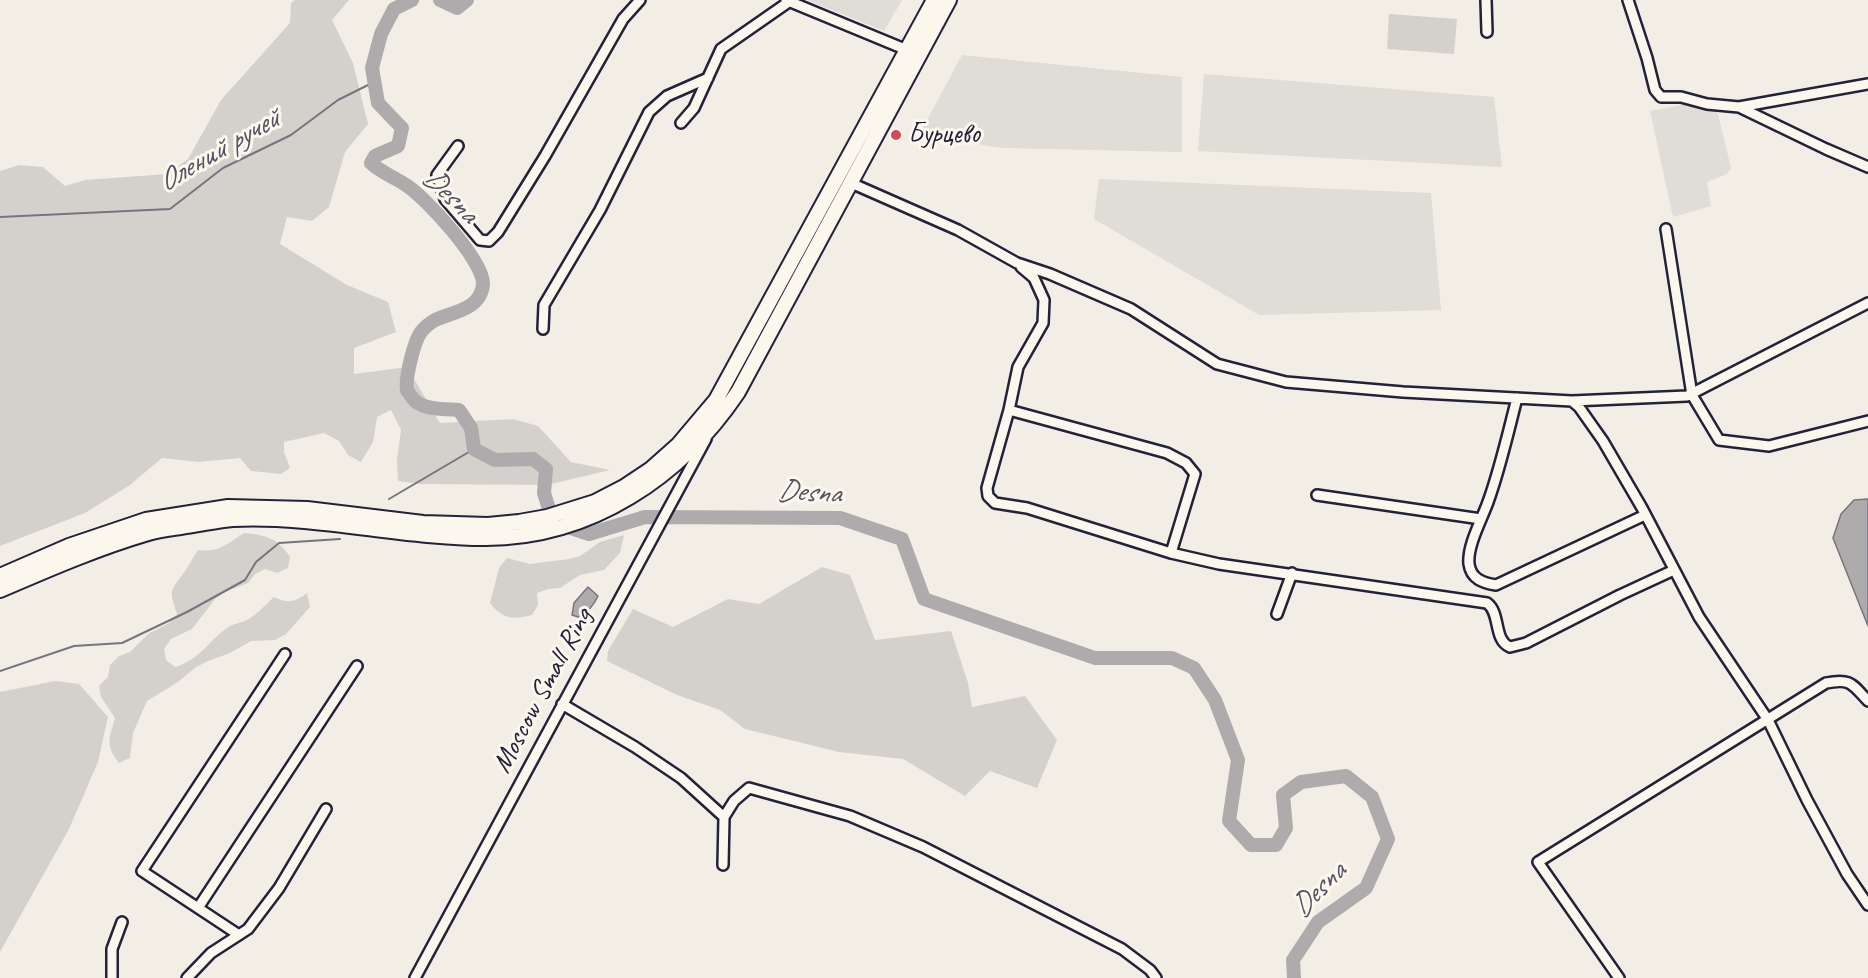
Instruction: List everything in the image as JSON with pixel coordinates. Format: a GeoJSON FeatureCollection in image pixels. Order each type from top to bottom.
{"type":"FeatureCollection","features":[{"type":"Feature","properties":{"kind":"highway"},"geometry":{"type":"LineString","coordinates":[[0,576],[69,546],[146,520],[228,507],[307,510],[520,535],[599,514],[629,498],[656,473],[725,385],[934,0]]}},
{"type":"Feature","properties":{"kind":"highway"},"geometry":{"type":"LineString","coordinates":[[656,473],[687,454],[714,426],[738,392],[949,0]]}},
{"type":"Feature","properties":{"kind":"highway"},"geometry":{"type":"LineString","coordinates":[[0,590],[73,558],[150,532],[231,519],[305,520],[421,534],[487,532]]}},
{"type":"Feature","properties":{"kind":"street"},"geometry":{"type":"LineString","coordinates":[[458,146],[437,175],[445,199],[480,240],[489,241],[498,232],[545,156],[622,20],[640,0]]}},
{"type":"Feature","properties":{"kind":"street"},"geometry":{"type":"LineString","coordinates":[[1486,0],[1487,32]]}},
{"type":"Feature","properties":{"kind":"street"},"geometry":{"type":"LineString","coordinates":[[1628,0],[1655,90],[1661,97],[1681,97],[1707,104],[1739,106],[1868,84]]}},
{"type":"Feature","properties":{"kind":"street"},"geometry":{"type":"LineString","coordinates":[[681,123],[694,108],[721,49],[788,1],[907,50]]}},
{"type":"Feature","properties":{"kind":"street"},"geometry":{"type":"LineString","coordinates":[[543,329],[544,305],[600,210],[649,112],[667,96],[708,78]]}},
{"type":"Feature","properties":{"kind":"street"},"geometry":{"type":"LineString","coordinates":[[1739,106],[1868,167]]}},
{"type":"Feature","properties":{"kind":"street"},"geometry":{"type":"LineString","coordinates":[[851,183],[958,230],[1017,263],[1050,274],[1131,309],[1217,364],[1286,382],[1403,392],[1572,401],[1692,395],[1806,333],[1868,303]]}},
{"type":"Feature","properties":{"kind":"street"},"geometry":{"type":"LineString","coordinates":[[1666,229],[1692,395],[1719,440],[1769,446],[1868,420]]}},
{"type":"Feature","properties":{"kind":"street"},"geometry":{"type":"LineString","coordinates":[[1017,263],[1034,278],[1044,300],[1042,323],[1018,367],[1009,410],[987,488],[988,496],[995,503],[1027,508],[1171,553],[1219,564],[1487,603],[1493,609],[1500,637],[1507,647],[1526,643],[1674,570]]}},
{"type":"Feature","properties":{"kind":"street"},"geometry":{"type":"LineString","coordinates":[[1517,398],[1488,501],[1470,554],[1471,572],[1478,580],[1485,584],[1496,585],[1645,515]]}},
{"type":"Feature","properties":{"kind":"street"},"geometry":{"type":"LineString","coordinates":[[1572,401],[1579,407],[1603,441],[1718,646],[1768,720],[1827,837],[1847,874],[1868,905]]}},
{"type":"Feature","properties":{"kind":"street"},"geometry":{"type":"LineString","coordinates":[[1009,410],[1153,449],[1186,463],[1195,474],[1171,553]]}},
{"type":"Feature","properties":{"kind":"street","name":"Moscow Small Ring"},"geometry":{"type":"LineString","coordinates":[[415,978],[648,544],[714,426]]}},
{"type":"Feature","properties":{"kind":"street"},"geometry":{"type":"LineString","coordinates":[[1317,495],[1481,519]]}},
{"type":"Feature","properties":{"kind":"street"},"geometry":{"type":"LineString","coordinates":[[1277,614],[1292,573]]}},
{"type":"Feature","properties":{"kind":"street"},"geometry":{"type":"LineString","coordinates":[[239,935],[142,871],[285,654]]}},
{"type":"Feature","properties":{"kind":"street"},"geometry":{"type":"LineString","coordinates":[[198,908],[357,666]]}},
{"type":"Feature","properties":{"kind":"street"},"geometry":{"type":"LineString","coordinates":[[1619,978],[1538,862],[1826,683],[1842,680],[1851,684],[1868,701]]}},
{"type":"Feature","properties":{"kind":"street"},"geometry":{"type":"LineString","coordinates":[[562,704],[635,747],[681,778],[724,817]]}},
{"type":"Feature","properties":{"kind":"street"},"geometry":{"type":"LineString","coordinates":[[723,865],[724,817],[734,801],[749,788],[850,816],[923,847],[1122,949],[1150,970],[1156,978]]}},
{"type":"Feature","properties":{"kind":"street"},"geometry":{"type":"LineString","coordinates":[[187,978],[211,953],[249,929],[279,888],[326,809]]}},
{"type":"Feature","properties":{"kind":"street"},"geometry":{"type":"LineString","coordinates":[[112,978],[112,949],[122,922]]}},
{"type":"Feature","properties":{"kind":"shaded area"},"geometry":{"type":"Polygon","coordinates":[[[295,0],[349,0],[332,20],[353,63],[368,124],[345,152],[329,207],[312,221],[287,217],[280,244],[347,285],[388,302],[396,332],[354,348],[354,374],[407,367],[440,423],[513,419],[538,426],[571,462],[610,470],[547,485],[420,484],[398,481],[397,460],[401,430],[391,410],[377,417],[373,442],[361,462],[348,455],[339,441],[324,433],[284,442],[284,452],[290,468],[281,474],[251,471],[240,458],[198,462],[162,458],[130,485],[85,513],[0,546],[0,171],[19,165],[43,167],[65,186],[85,180],[167,174],[188,159],[221,100],[290,23],[291,3],[295,0]]]}},
{"type":"Feature","properties":{"kind":"shaded area"},"geometry":{"type":"Polygon","coordinates":[[[807,0],[902,0],[884,31],[807,0]]]}},
{"type":"Feature","properties":{"kind":"shaded area"},"geometry":{"type":"Polygon","coordinates":[[[1389,14],[1457,19],[1454,54],[1387,49],[1389,14]]]}},
{"type":"Feature","properties":{"kind":"shaded area"},"geometry":{"type":"Polygon","coordinates":[[[962,55],[1182,77],[1182,152],[1003,148],[919,135],[962,55]]]}},
{"type":"Feature","properties":{"kind":"shaded area"},"geometry":{"type":"Polygon","coordinates":[[[1204,74],[1494,97],[1502,167],[1198,151],[1204,74]]]}},
{"type":"Feature","properties":{"kind":"shaded area"},"geometry":{"type":"Polygon","coordinates":[[[1693,103],[1712,107],[1718,114],[1731,168],[1727,174],[1707,182],[1711,206],[1673,217],[1650,111],[1693,103]]]}},
{"type":"Feature","properties":{"kind":"shaded area"},"geometry":{"type":"Polygon","coordinates":[[[1099,179],[1431,193],[1441,310],[1259,315],[1094,219],[1099,179]]]}},
{"type":"Feature","properties":{"kind":"shaded area"},"geometry":{"type":"Polygon","coordinates":[[[1868,499],[1868,626],[1833,538],[1841,514],[1854,500],[1868,499]]]}},
{"type":"Feature","properties":{"kind":"shaded area"},"geometry":{"type":"Polygon","coordinates":[[[244,533],[265,536],[276,542],[290,557],[288,568],[277,573],[265,569],[255,574],[248,583],[225,592],[215,599],[192,629],[171,639],[164,649],[166,660],[175,667],[190,661],[227,628],[249,619],[274,597],[283,601],[291,601],[307,593],[310,607],[286,634],[275,640],[251,641],[230,653],[208,661],[147,701],[133,733],[130,758],[119,763],[110,746],[115,718],[101,697],[99,686],[108,677],[110,665],[119,656],[130,652],[148,634],[169,623],[177,614],[172,599],[172,590],[198,550],[218,549],[244,533]]]}},
{"type":"Feature","properties":{"kind":"shaded area"},"geometry":{"type":"Polygon","coordinates":[[[624,535],[620,553],[604,570],[580,575],[560,588],[537,593],[538,605],[532,615],[508,617],[490,603],[499,568],[507,558],[530,564],[569,559],[580,556],[600,542],[624,535]]]}},
{"type":"Feature","properties":{"kind":"shaded area"},"geometry":{"type":"Polygon","coordinates":[[[822,567],[850,575],[875,640],[951,631],[968,683],[972,707],[1025,696],[1057,740],[1037,788],[990,771],[965,796],[903,759],[839,752],[745,729],[720,710],[677,695],[607,661],[608,651],[633,609],[673,627],[728,599],[759,604],[822,567]]]}},
{"type":"Feature","properties":{"kind":"shaded area"},"geometry":{"type":"Polygon","coordinates":[[[588,587],[598,596],[590,608],[581,615],[578,617],[572,615],[574,603],[588,587]]]}},
{"type":"Feature","properties":{"kind":"shaded area"},"geometry":{"type":"Polygon","coordinates":[[[55,681],[79,684],[108,717],[98,762],[69,829],[0,952],[0,692],[55,681]]]}},
{"type":"Feature","properties":{"kind":"waterway","name":"Desna"},"geometry":{"type":"LineString","coordinates":[[412,0],[394,9],[381,34],[372,68],[378,103],[402,128],[398,146],[375,156],[371,163],[415,192],[452,230],[474,261],[483,284],[481,293],[471,305],[435,320],[418,337],[407,377],[407,390],[414,400],[430,408],[459,410],[471,428],[474,449],[495,460],[533,459],[546,469],[544,493],[549,509],[571,528],[589,534],[645,517],[840,518],[902,539],[924,599],[1095,658],[1172,658],[1194,668],[1215,700],[1238,760],[1229,821],[1251,845],[1276,845],[1286,828],[1283,795],[1301,782],[1346,776],[1372,797],[1388,839],[1366,888],[1318,922],[1293,960],[1294,978]]}},
{"type":"Feature","properties":{"kind":"waterway","name":"Desna"},"geometry":{"type":"LineString","coordinates":[[440,0],[457,8],[467,0]]}},
{"type":"Feature","properties":{"kind":"waterway","name":"Олений ручей"},"geometry":{"type":"LineString","coordinates":[[0,217],[170,209],[223,168],[291,135],[338,100],[374,82]]}},
{"type":"Feature","properties":{"kind":"waterway"},"geometry":{"type":"LineString","coordinates":[[389,499],[474,449]]}},
{"type":"Feature","properties":{"kind":"waterway"},"geometry":{"type":"LineString","coordinates":[[0,671],[74,646],[122,643],[187,612],[245,580],[256,562],[279,543],[340,539]]}},
{"type":"Feature","properties":{"kind":"place","name":"Бурцево"},"geometry":{"type":"Point","coordinates":[896,135]}}]}
